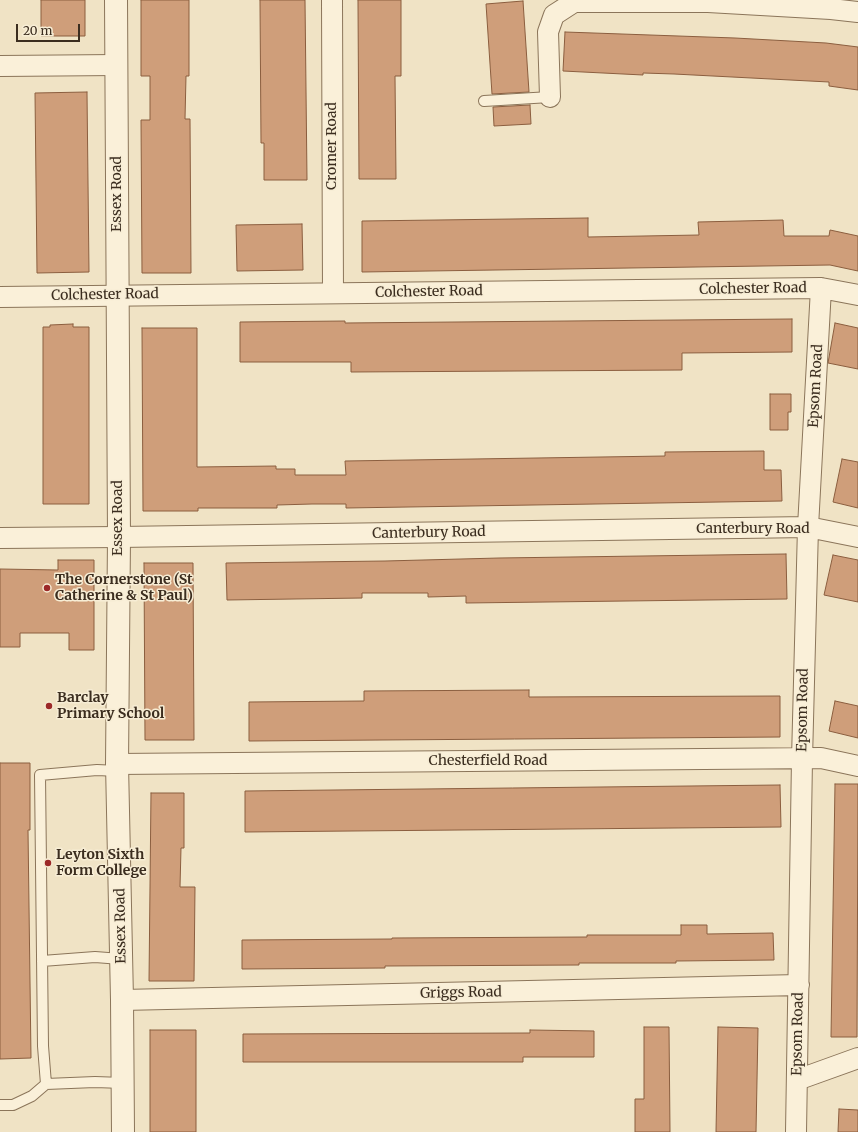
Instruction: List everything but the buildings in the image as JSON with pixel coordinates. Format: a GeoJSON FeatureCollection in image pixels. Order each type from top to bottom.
{"type":"FeatureCollection","features":[{"type":"Feature","properties":{"kind":"street","name":"Essex Road"},"geometry":{"type":"LineString","coordinates":[[116,0],[119,537],[118,768],[123,1132]]}},
{"type":"Feature","properties":{"kind":"street","name":"Cromer Road"},"geometry":{"type":"LineString","coordinates":[[332,0],[334,292]]}},
{"type":"Feature","properties":{"kind":"street"},"geometry":{"type":"LineString","coordinates":[[550,97],[548,32],[554,15],[574,1],[708,2],[858,12]]}},
{"type":"Feature","properties":{"kind":"street"},"geometry":{"type":"LineString","coordinates":[[0,66],[117,66]]}},
{"type":"Feature","properties":{"kind":"street","name":"Colchester Road"},"geometry":{"type":"LineString","coordinates":[[0,297],[334,292],[821,288],[858,296]]}},
{"type":"Feature","properties":{"kind":"street","name":"Epsom Road"},"geometry":{"type":"LineString","coordinates":[[796,1132],[802,759],[808,527],[821,288]]}},
{"type":"Feature","properties":{"kind":"street","name":"Canterbury Road"},"geometry":{"type":"LineString","coordinates":[[0,538],[808,527],[858,538]]}},
{"type":"Feature","properties":{"kind":"street","name":"Chesterfield Road"},"geometry":{"type":"LineString","coordinates":[[118,768],[821,758],[858,766]]}},
{"type":"Feature","properties":{"kind":"street","name":"Griggs Road"},"geometry":{"type":"LineString","coordinates":[[122,1000],[799,985]]}},
{"type":"Feature","properties":{"kind":"street"},"geometry":{"type":"LineString","coordinates":[[797,1080],[858,1058]]}},
{"type":"Feature","properties":{"kind":"lane"},"geometry":{"type":"LineString","coordinates":[[484,101],[550,97]]}},
{"type":"Feature","properties":{"kind":"lane"},"geometry":{"type":"LineString","coordinates":[[46,1084],[43,1046],[40,775],[118,768]]}},
{"type":"Feature","properties":{"kind":"lane"},"geometry":{"type":"LineString","coordinates":[[42,961],[95,957],[121,959]]}},
{"type":"Feature","properties":{"kind":"lane"},"geometry":{"type":"LineString","coordinates":[[0,1105],[13,1105],[32,1096],[46,1084],[95,1082],[123,1083]]}},
{"type":"Feature","properties":{"kind":"place","name":"The Cornerstone (St Catherine & St Paul)"},"geometry":{"type":"Point","coordinates":[47,588]}},
{"type":"Feature","properties":{"kind":"place","name":"Barclay Primary School"},"geometry":{"type":"Point","coordinates":[49,706]}},
{"type":"Feature","properties":{"kind":"place","name":"Leyton Sixth Form College"},"geometry":{"type":"Point","coordinates":[48,863]}}]}
